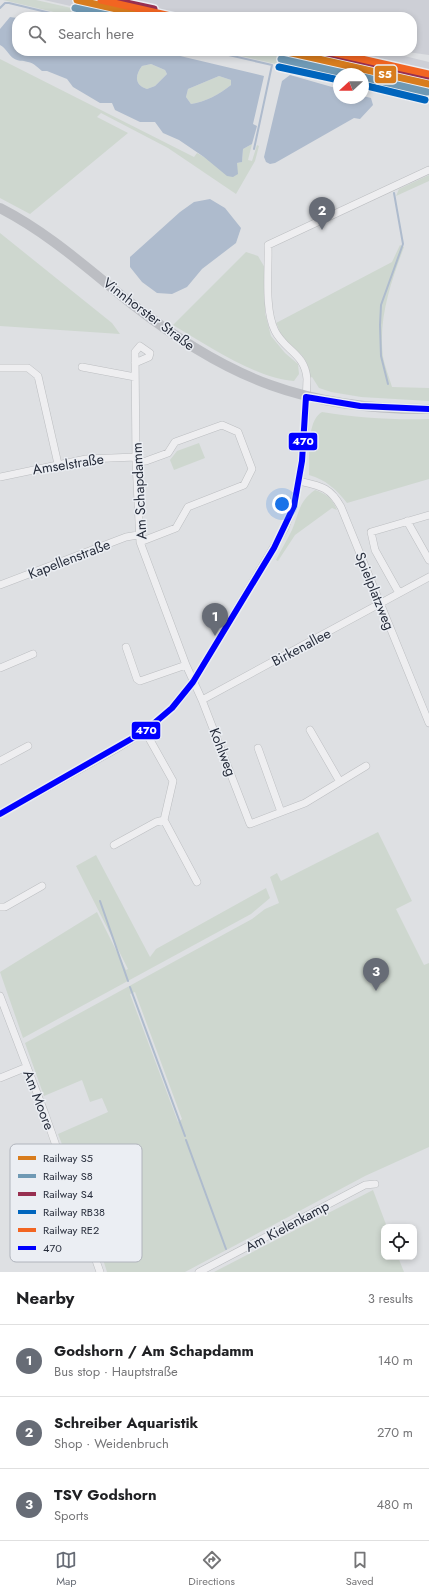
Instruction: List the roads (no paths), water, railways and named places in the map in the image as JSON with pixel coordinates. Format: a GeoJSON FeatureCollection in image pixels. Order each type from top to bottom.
{"type":"FeatureCollection","features":[{"type":"Feature","properties":{"kind":"street"},"geometry":{"type":"LineString","coordinates":[[0,814],[116,749],[145,731],[172,708],[193,682],[281,535],[294,506],[299,481],[307,379],[304,363],[283,342],[275,331],[271,319],[268,245],[429,170]]}},
{"type":"Feature","properties":{"kind":"street","name":"Vinnhorster Straße"},"geometry":{"type":"LineString","coordinates":[[0,208],[37,229],[131,303],[192,347],[233,370],[260,382],[306,397],[360,406],[429,409]]}},
{"type":"Feature","properties":{"kind":"street","name":"Am Schapdamm"},"geometry":{"type":"LineString","coordinates":[[135,363],[139,538],[193,682]]}},
{"type":"Feature","properties":{"kind":"street"},"geometry":{"type":"LineString","coordinates":[[82,367],[135,377]]}},
{"type":"Feature","properties":{"kind":"street"},"geometry":{"type":"LineString","coordinates":[[0,368],[28,368],[38,376],[58,464]]}},
{"type":"Feature","properties":{"kind":"street","name":"Amselstraße"},"geometry":{"type":"LineString","coordinates":[[0,477],[58,464],[95,458],[136,459],[146,461],[168,453],[175,442],[222,425],[238,432],[252,469],[244,485],[188,507],[176,528],[139,538]]}},
{"type":"Feature","properties":{"kind":"street","name":"Spielplatzweg"},"geometry":{"type":"LineString","coordinates":[[299,481],[328,489],[342,506],[429,723]]}},
{"type":"Feature","properties":{"kind":"street"},"geometry":{"type":"LineString","coordinates":[[399,594],[375,550],[371,532],[429,515]]}},
{"type":"Feature","properties":{"kind":"street"},"geometry":{"type":"LineString","coordinates":[[406,521],[429,560]]}},
{"type":"Feature","properties":{"kind":"street","name":"Kapellenstraße"},"geometry":{"type":"LineString","coordinates":[[0,585],[126,537],[139,538]]}},
{"type":"Feature","properties":{"kind":"street","name":"Birkenallee"},"geometry":{"type":"LineString","coordinates":[[202,700],[429,577]]}},
{"type":"Feature","properties":{"kind":"street"},"geometry":{"type":"LineString","coordinates":[[126,647],[137,679],[140,681],[186,665]]}},
{"type":"Feature","properties":{"kind":"street"},"geometry":{"type":"LineString","coordinates":[[0,668],[33,654]]}},
{"type":"Feature","properties":{"kind":"street","name":"Kohlweg"},"geometry":{"type":"LineString","coordinates":[[193,682],[202,700],[250,824],[281,812]]}},
{"type":"Feature","properties":{"kind":"street"},"geometry":{"type":"LineString","coordinates":[[310,730],[340,782]]}},
{"type":"Feature","properties":{"kind":"street"},"geometry":{"type":"LineString","coordinates":[[145,731],[173,782],[164,820],[197,882]]}},
{"type":"Feature","properties":{"kind":"street"},"geometry":{"type":"LineString","coordinates":[[0,761],[28,746]]}},
{"type":"Feature","properties":{"kind":"street"},"geometry":{"type":"LineString","coordinates":[[258,748],[281,812],[305,803],[366,766]]}},
{"type":"Feature","properties":{"kind":"street"},"geometry":{"type":"LineString","coordinates":[[114,845],[156,822],[164,820]]}},
{"type":"Feature","properties":{"kind":"street"},"geometry":{"type":"LineString","coordinates":[[0,907],[5,907],[42,886]]}},
{"type":"Feature","properties":{"kind":"street","name":"Am Moore"},"geometry":{"type":"LineString","coordinates":[[0,996],[55,1144]]}},
{"type":"Feature","properties":{"kind":"street"},"geometry":{"type":"LineString","coordinates":[[0,1078],[27,1067]]}},
{"type":"Feature","properties":{"kind":"street","name":"Am Kielenkamp"},"geometry":{"type":"LineString","coordinates":[[199,1272],[365,1185],[375,1184]]}},
{"type":"Feature","properties":{"kind":"street","name":"Am Moore"},"geometry":{"type":"LineString","coordinates":[[97,1262],[100,1272]]}},
{"type":"Feature","properties":{"kind":"water"},"geometry":{"type":"Polygon","coordinates":[[[10,17],[12,17],[12,56],[180,56],[264,76],[253,124],[257,126],[252,144],[243,149],[242,162],[237,163],[238,174],[233,177],[227,176],[204,157],[179,140],[163,133],[155,122],[140,122],[115,110],[112,103],[100,103],[73,87],[67,79],[47,71],[42,71],[35,65],[13,58],[0,45],[0,29],[10,17]],[[151,64],[142,66],[137,76],[138,82],[147,89],[155,86],[167,74],[165,70],[151,64]],[[219,76],[188,89],[186,97],[191,104],[202,101],[212,97],[231,85],[231,80],[219,76]]]}},
{"type":"Feature","properties":{"kind":"water"},"geometry":{"type":"Polygon","coordinates":[[[290,75],[333,87],[333,104],[369,104],[369,98],[371,98],[373,105],[360,119],[354,118],[275,163],[270,164],[266,162],[264,157],[282,81],[290,75]]]}},
{"type":"Feature","properties":{"kind":"water"},"geometry":{"type":"Polygon","coordinates":[[[210,199],[225,208],[241,228],[236,243],[202,269],[187,287],[172,294],[157,293],[142,282],[130,267],[130,257],[180,212],[194,202],[210,199]]]}},
{"type":"Feature","properties":{"kind":"waterway"},"geometry":{"type":"LineString","coordinates":[[0,8],[5,3],[9,3],[46,12]]}},
{"type":"Feature","properties":{"kind":"waterway"},"geometry":{"type":"LineString","coordinates":[[233,56],[272,65],[254,149]]}},
{"type":"Feature","properties":{"kind":"waterway"},"geometry":{"type":"LineString","coordinates":[[388,384],[381,356],[381,305],[403,244],[394,193]]}},
{"type":"Feature","properties":{"kind":"waterway"},"geometry":{"type":"LineString","coordinates":[[100,901],[128,981]]}},
{"type":"Feature","properties":{"kind":"waterway"},"geometry":{"type":"LineString","coordinates":[[130,987],[185,1136]]}},
{"type":"Feature","properties":{"kind":"waterway"},"geometry":{"type":"LineString","coordinates":[[186,1140],[226,1249]]}},
{"type":"Feature","properties":{"kind":"rail line","name":"S5"},"geometry":{"type":"LineString","coordinates":[[77,0],[130,12]]}},
{"type":"Feature","properties":{"kind":"rail line","name":"RE2"},"geometry":{"type":"LineString","coordinates":[[101,0],[153,12]]}},
{"type":"Feature","properties":{"kind":"rail line","name":"S4"},"geometry":{"type":"LineString","coordinates":[[113,0],[154,9]]}},
{"type":"Feature","properties":{"kind":"rail line","name":"S8"},"geometry":{"type":"LineString","coordinates":[[75,8],[93,12]]}},
{"type":"Feature","properties":{"kind":"rail line","name":"S5"},"geometry":{"type":"LineString","coordinates":[[305,56],[429,84]]}},
{"type":"Feature","properties":{"kind":"rail line","name":"S4"},"geometry":{"type":"LineString","coordinates":[[341,56],[429,76]]}},
{"type":"Feature","properties":{"kind":"rail line","name":"RE2"},"geometry":{"type":"LineString","coordinates":[[348,56],[429,74]]}},
{"type":"Feature","properties":{"kind":"rail line","name":"S8"},"geometry":{"type":"LineString","coordinates":[[281,59],[333,71]]}},
{"type":"Feature","properties":{"kind":"rail line","name":"RB38"},"geometry":{"type":"LineString","coordinates":[[279,67],[333,79]]}},
{"type":"Feature","properties":{"kind":"rail line","name":"S8"},"geometry":{"type":"LineString","coordinates":[[369,78],[427,92]]}},
{"type":"Feature","properties":{"kind":"rail line","name":"RB38"},"geometry":{"type":"LineString","coordinates":[[369,86],[425,100]]}},
{"type":"Feature","properties":{"kind":"place","name":"Schreiber Aquaristik"},"geometry":{"type":"Point","coordinates":[322,230]}},
{"type":"Feature","properties":{"kind":"place","name":"Godshorn / Am Schapdamm"},"geometry":{"type":"Point","coordinates":[215,636]}},
{"type":"Feature","properties":{"kind":"place","name":"TSV Godshorn"},"geometry":{"type":"Point","coordinates":[376,991]}}]}
